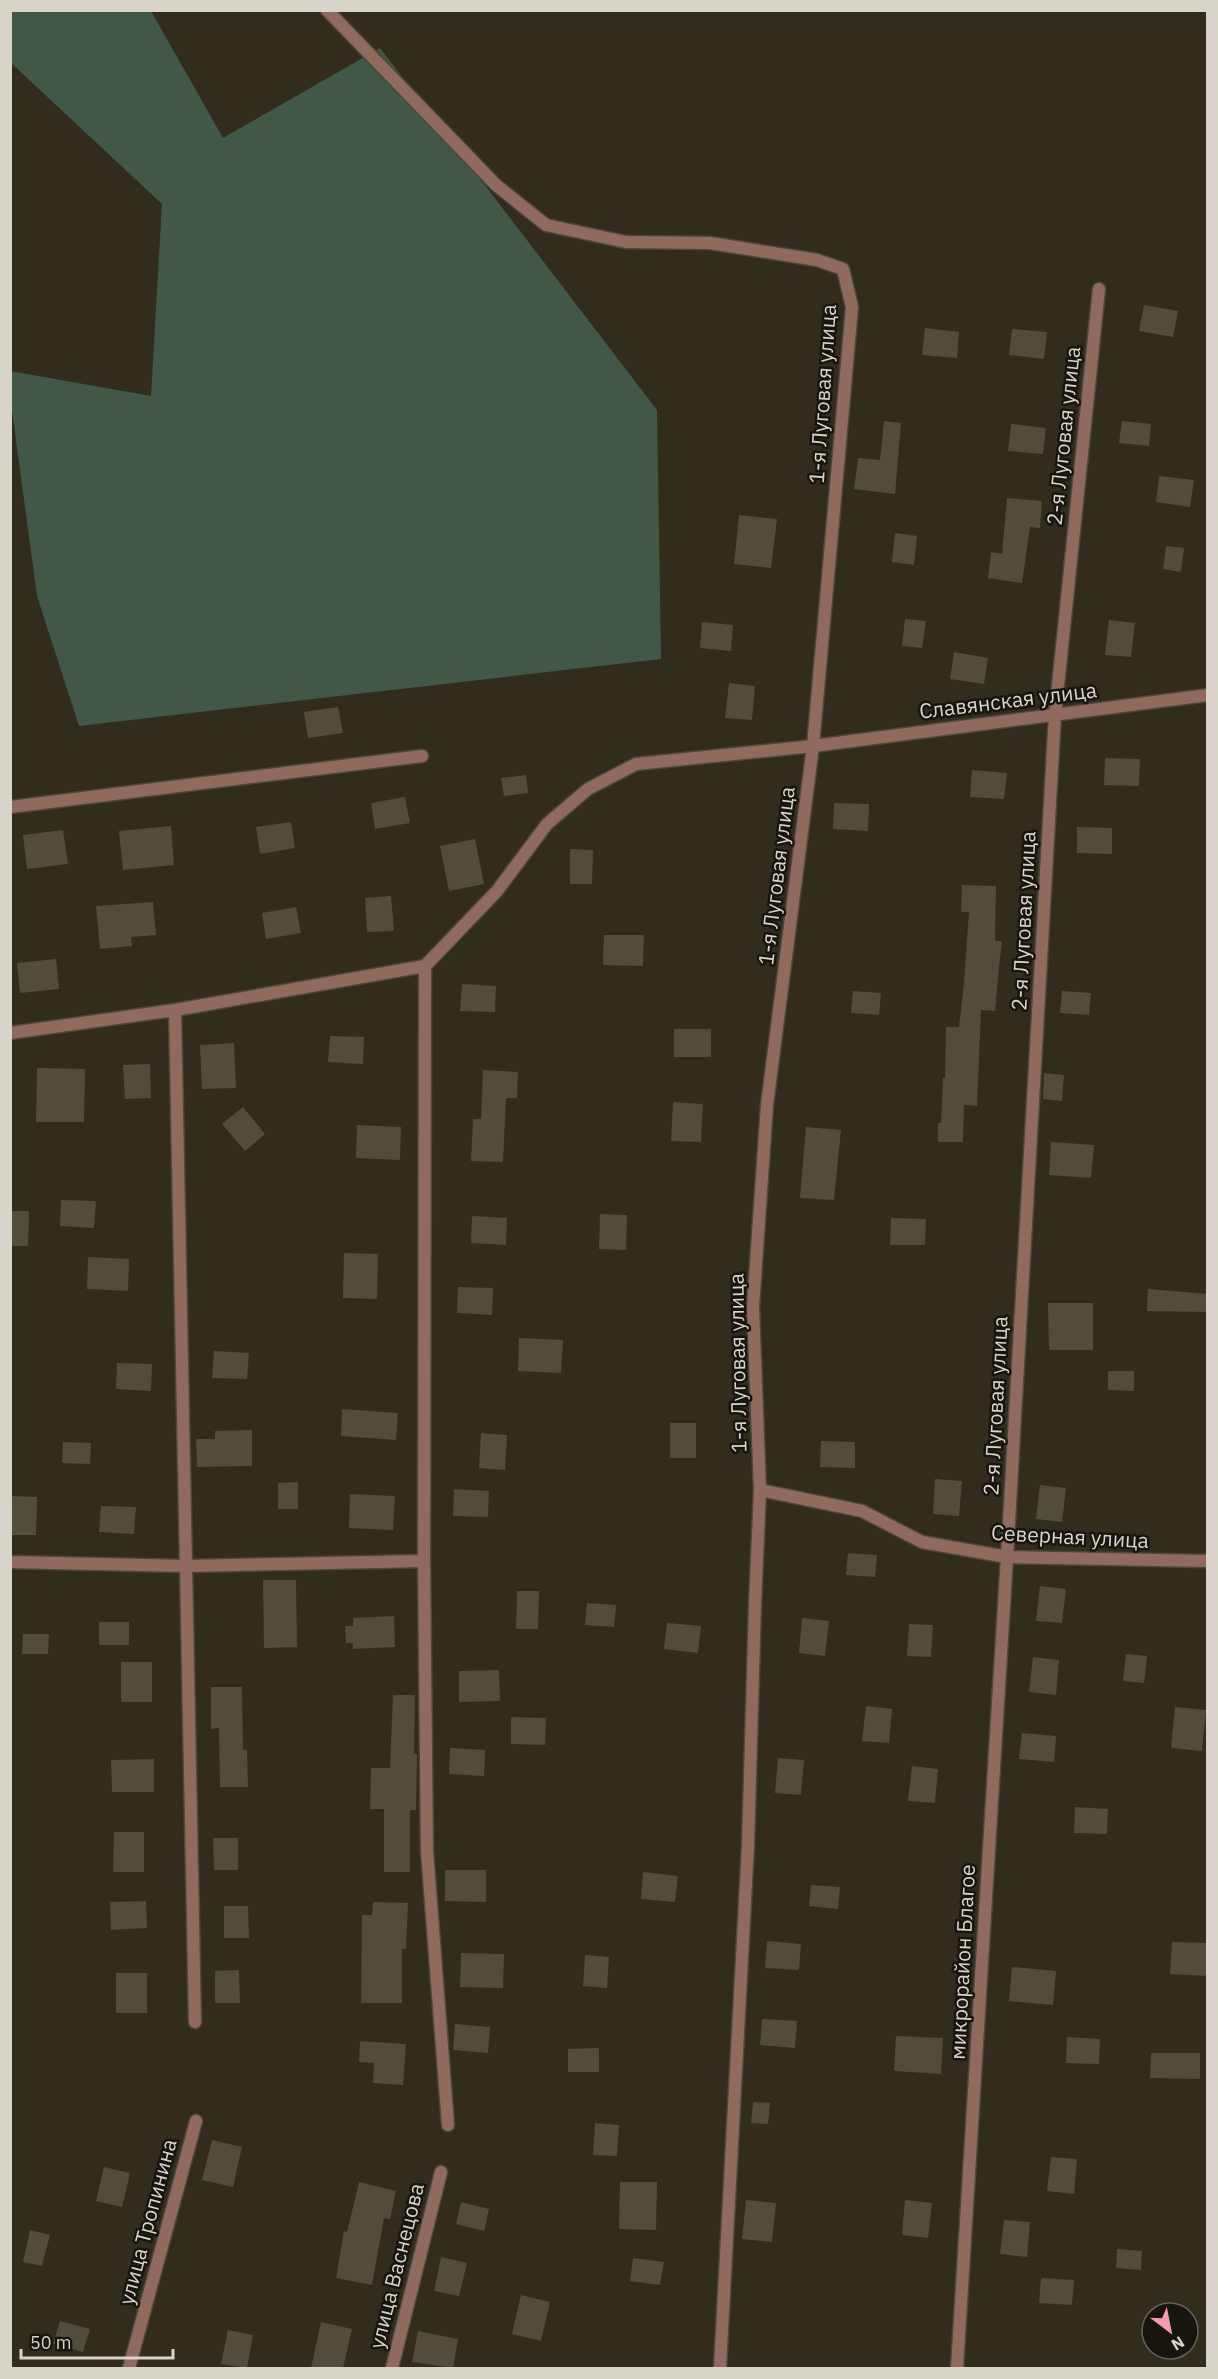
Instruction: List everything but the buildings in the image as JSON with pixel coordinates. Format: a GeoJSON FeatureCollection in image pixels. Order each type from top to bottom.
{"type":"FeatureCollection","features":[{"type":"Feature","properties":{"kind":"street","name":"1-я Луговая улица"},"geometry":{"type":"LineString","coordinates":[[327,10],[496,185],[546,225],[626,242],[710,243],[817,260],[843,269],[852,307],[813,746],[767,1105],[753,1307],[760,1490],[748,1846],[720,2368]]}},
{"type":"Feature","properties":{"kind":"street","name":"2-я Луговая улица"},"geometry":{"type":"LineString","coordinates":[[1007,1557],[1055,715],[1099,289]]}},
{"type":"Feature","properties":{"kind":"street","name":"Славянская улица"},"geometry":{"type":"LineString","coordinates":[[425,966],[497,891],[547,824],[588,789],[636,764],[813,746],[1208,695]]}},
{"type":"Feature","properties":{"kind":"street"},"geometry":{"type":"LineString","coordinates":[[10,807],[422,756]]}},
{"type":"Feature","properties":{"kind":"street"},"geometry":{"type":"LineString","coordinates":[[10,1033],[175,1010],[425,966],[424,1561],[428,1851],[448,2126]]}},
{"type":"Feature","properties":{"kind":"street"},"geometry":{"type":"LineString","coordinates":[[175,1010],[195,2022]]}},
{"type":"Feature","properties":{"kind":"street","name":"Северная улица"},"geometry":{"type":"LineString","coordinates":[[760,1490],[862,1511],[922,1542],[1007,1557],[1208,1562]]}},
{"type":"Feature","properties":{"kind":"street","name":"микрорайон Благое"},"geometry":{"type":"LineString","coordinates":[[957,2368],[1007,1557]]}},
{"type":"Feature","properties":{"kind":"street"},"geometry":{"type":"LineString","coordinates":[[10,1562],[185,1566],[424,1561]]}},
{"type":"Feature","properties":{"kind":"street","name":"улица Тропинина"},"geometry":{"type":"LineString","coordinates":[[129,2368],[196,2121]]}},
{"type":"Feature","properties":{"kind":"street","name":"улица Васнецова"},"geometry":{"type":"LineString","coordinates":[[392,2368],[441,2172]]}},
{"type":"Feature","properties":{"kind":"green space"},"geometry":{"type":"Polygon","coordinates":[[[11,11],[151,11],[223,138],[380,48],[657,410],[661,659],[79,726],[37,596],[11,403],[10,371],[151,396],[162,204],[11,63],[11,11]]]}}]}
